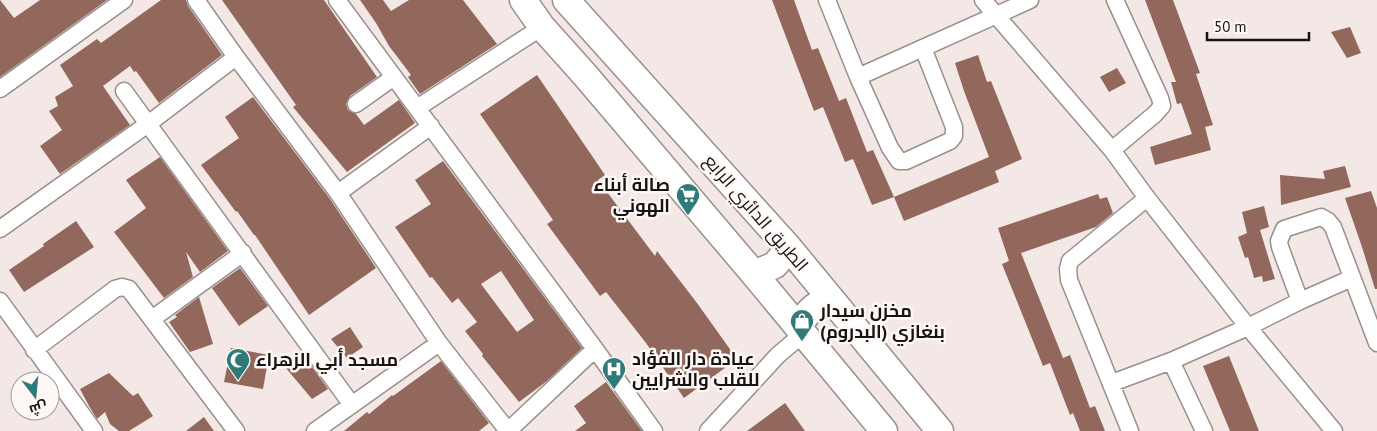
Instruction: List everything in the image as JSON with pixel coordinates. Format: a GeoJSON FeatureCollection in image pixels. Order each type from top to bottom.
{"type":"FeatureCollection","features":[{"type":"Feature","properties":{"kind":"main road"},"geometry":{"type":"LineString","coordinates":[[523,0],[542,27],[592,82],[884,431]]}},
{"type":"Feature","properties":{"kind":"main road","name":"الطريق الدائري الرابع"},"geometry":{"type":"LineString","coordinates":[[566,0],[789,248],[940,431]]}},
{"type":"Feature","properties":{"kind":"main road"},"geometry":{"type":"LineString","coordinates":[[754,274],[775,265],[789,248]]}},
{"type":"Feature","properties":{"kind":"main road"},"geometry":{"type":"LineString","coordinates":[[801,332],[805,315],[824,301],[831,299]]}},
{"type":"Feature","properties":{"kind":"street"},"geometry":{"type":"LineString","coordinates":[[0,89],[124,0]]}},
{"type":"Feature","properties":{"kind":"street"},"geometry":{"type":"LineString","coordinates":[[196,0],[236,57],[338,193],[440,343],[508,431],[595,349]]}},
{"type":"Feature","properties":{"kind":"street"},"geometry":{"type":"LineString","coordinates":[[337,0],[654,431]]}},
{"type":"Feature","properties":{"kind":"street"},"geometry":{"type":"LineString","coordinates":[[827,0],[858,77],[893,154],[899,161],[906,161],[950,141],[954,136],[954,127],[923,48]]}},
{"type":"Feature","properties":{"kind":"street"},"geometry":{"type":"LineString","coordinates":[[983,0],[1112,150],[1248,327],[1334,431]]}},
{"type":"Feature","properties":{"kind":"street"},"geometry":{"type":"LineString","coordinates":[[858,77],[1030,0]]}},
{"type":"Feature","properties":{"kind":"street"},"geometry":{"type":"LineString","coordinates":[[1112,150],[1162,106],[1115,0]]}},
{"type":"Feature","properties":{"kind":"street"},"geometry":{"type":"LineString","coordinates":[[417,108],[542,27]]}},
{"type":"Feature","properties":{"kind":"street"},"geometry":{"type":"LineString","coordinates":[[0,229],[148,124],[236,57]]}},
{"type":"Feature","properties":{"kind":"street"},"geometry":{"type":"LineString","coordinates":[[356,104],[394,77]]}},
{"type":"Feature","properties":{"kind":"street"},"geometry":{"type":"LineString","coordinates":[[124,91],[352,404]]}},
{"type":"Feature","properties":{"kind":"street"},"geometry":{"type":"LineString","coordinates":[[338,193],[431,126]]}},
{"type":"Feature","properties":{"kind":"street"},"geometry":{"type":"LineString","coordinates":[[1130,431],[1069,280],[1068,265],[1070,261],[1147,198]]}},
{"type":"Feature","properties":{"kind":"street"},"geometry":{"type":"LineString","coordinates":[[1300,301],[1279,241],[1284,229],[1321,218],[1325,219],[1333,227],[1377,343]]}},
{"type":"Feature","properties":{"kind":"street"},"geometry":{"type":"LineString","coordinates":[[152,318],[243,253]]}},
{"type":"Feature","properties":{"kind":"street"},"geometry":{"type":"LineString","coordinates":[[1112,383],[1171,361],[1352,278]]}},
{"type":"Feature","properties":{"kind":"street"},"geometry":{"type":"LineString","coordinates":[[34,350],[115,289],[129,288],[236,431]]}},
{"type":"Feature","properties":{"kind":"street"},"geometry":{"type":"LineString","coordinates":[[0,301],[94,431]]}},
{"type":"Feature","properties":{"kind":"street"},"geometry":{"type":"LineString","coordinates":[[708,431],[801,332]]}},
{"type":"Feature","properties":{"kind":"street"},"geometry":{"type":"LineString","coordinates":[[315,431],[440,343]]}},
{"type":"Feature","properties":{"kind":"street"},"geometry":{"type":"LineString","coordinates":[[1171,361],[1204,431]]}},
{"type":"Feature","properties":{"kind":"building"},"geometry":{"type":"Polygon","coordinates":[[[0,0],[14,18],[40,0],[107,0],[0,77],[0,0]]]}},
{"type":"Feature","properties":{"kind":"building"},"geometry":{"type":"Polygon","coordinates":[[[161,0],[186,0],[188,6],[222,55],[159,103],[136,71],[134,72],[130,66],[103,86],[130,125],[60,174],[40,146],[62,130],[49,111],[58,106],[55,97],[73,86],[60,65],[97,39],[101,43],[161,0]]]}},
{"type":"Feature","properties":{"kind":"building"},"geometry":{"type":"Polygon","coordinates":[[[222,0],[324,0],[377,77],[350,96],[346,104],[348,110],[356,114],[364,125],[399,100],[415,123],[347,172],[293,107],[296,105],[222,0]]]}},
{"type":"Feature","properties":{"kind":"building"},"geometry":{"type":"Polygon","coordinates":[[[360,0],[383,0],[391,11],[409,0],[463,0],[497,44],[420,94],[408,77],[411,75],[389,46],[360,0]]]}},
{"type":"Feature","properties":{"kind":"building"},"geometry":{"type":"Polygon","coordinates":[[[772,0],[794,0],[812,50],[818,48],[839,101],[846,98],[867,152],[873,150],[894,197],[872,205],[853,159],[845,162],[823,107],[814,111],[772,0]]]}},
{"type":"Feature","properties":{"kind":"building"},"geometry":{"type":"Polygon","coordinates":[[[1145,0],[1173,0],[1200,73],[1196,74],[1213,125],[1205,127],[1211,150],[1155,165],[1150,147],[1192,134],[1181,103],[1177,104],[1171,82],[1176,82],[1145,0]]]}},
{"type":"Feature","properties":{"kind":"building"},"geometry":{"type":"Polygon","coordinates":[[[1350,27],[1361,53],[1347,58],[1331,32],[1350,27]]]}},
{"type":"Feature","properties":{"kind":"building"},"geometry":{"type":"Polygon","coordinates":[[[978,55],[987,82],[991,81],[1022,159],[995,171],[999,182],[904,221],[894,197],[989,157],[955,63],[978,55]]]}},
{"type":"Feature","properties":{"kind":"building"},"geometry":{"type":"Polygon","coordinates":[[[1117,68],[1126,83],[1109,92],[1100,77],[1117,68]]]}},
{"type":"Feature","properties":{"kind":"building"},"geometry":{"type":"Polygon","coordinates":[[[537,75],[605,175],[598,180],[655,256],[657,251],[737,359],[684,398],[646,343],[606,292],[600,296],[547,224],[553,220],[480,114],[537,75]]]}},
{"type":"Feature","properties":{"kind":"building"},"geometry":{"type":"Polygon","coordinates":[[[253,97],[330,199],[376,268],[309,315],[255,235],[201,165],[239,138],[225,117],[253,97]]]}},
{"type":"Feature","properties":{"kind":"building"},"geometry":{"type":"Polygon","coordinates":[[[160,157],[228,251],[200,272],[186,252],[193,277],[164,298],[114,232],[146,208],[126,180],[160,157]]]}},
{"type":"Feature","properties":{"kind":"building"},"geometry":{"type":"Polygon","coordinates":[[[443,161],[582,348],[547,381],[519,402],[482,356],[483,354],[465,331],[477,322],[458,298],[452,303],[432,277],[430,278],[395,227],[431,204],[415,180],[443,161]],[[501,271],[481,284],[517,332],[534,320],[501,271]]]}},
{"type":"Feature","properties":{"kind":"building"},"geometry":{"type":"Polygon","coordinates":[[[1345,166],[1351,187],[1281,205],[1280,175],[1325,179],[1323,171],[1345,166]]]}},
{"type":"Feature","properties":{"kind":"building"},"geometry":{"type":"Polygon","coordinates":[[[1371,191],[1377,208],[1377,289],[1375,289],[1345,198],[1371,191]]]}},
{"type":"Feature","properties":{"kind":"building"},"geometry":{"type":"Polygon","coordinates":[[[1098,194],[1100,199],[1107,197],[1113,213],[1096,227],[1021,253],[1063,358],[1070,355],[1090,408],[1095,406],[1105,431],[1080,431],[1073,413],[1070,415],[1050,363],[1043,366],[1002,264],[1009,261],[998,228],[1098,194]]]}},
{"type":"Feature","properties":{"kind":"building"},"geometry":{"type":"Polygon","coordinates":[[[1264,206],[1269,227],[1260,230],[1275,279],[1263,282],[1262,276],[1254,278],[1248,257],[1245,258],[1238,237],[1247,233],[1242,212],[1264,206]]]}},
{"type":"Feature","properties":{"kind":"building"},"geometry":{"type":"Polygon","coordinates":[[[76,221],[94,247],[24,292],[9,270],[76,221]]]}},
{"type":"Feature","properties":{"kind":"building"},"geometry":{"type":"Polygon","coordinates":[[[240,268],[268,306],[239,326],[212,288],[240,268]]]}},
{"type":"Feature","properties":{"kind":"building"},"geometry":{"type":"Polygon","coordinates":[[[199,297],[213,344],[190,352],[169,322],[177,317],[175,315],[199,297]]]}},
{"type":"Feature","properties":{"kind":"building"},"geometry":{"type":"Polygon","coordinates":[[[350,327],[363,347],[347,358],[331,339],[350,327]]]}},
{"type":"Feature","properties":{"kind":"building"},"geometry":{"type":"Polygon","coordinates":[[[231,348],[269,355],[263,389],[224,382],[231,348]]]}},
{"type":"Feature","properties":{"kind":"building"},"geometry":{"type":"Polygon","coordinates":[[[303,354],[328,389],[312,399],[285,367],[303,354]]]}},
{"type":"Feature","properties":{"kind":"building"},"geometry":{"type":"Polygon","coordinates":[[[1229,356],[1259,431],[1230,431],[1203,366],[1229,356]]]}},
{"type":"Feature","properties":{"kind":"building"},"geometry":{"type":"Polygon","coordinates":[[[441,361],[489,423],[479,431],[344,431],[367,412],[369,414],[392,395],[441,361]]]}},
{"type":"Feature","properties":{"kind":"building"},"geometry":{"type":"Polygon","coordinates":[[[109,373],[133,396],[138,393],[153,416],[129,431],[119,431],[110,424],[105,412],[97,419],[80,389],[109,373]]]}},
{"type":"Feature","properties":{"kind":"building"},"geometry":{"type":"Polygon","coordinates":[[[606,382],[642,431],[575,431],[586,423],[574,406],[606,382]]]}},
{"type":"Feature","properties":{"kind":"building"},"geometry":{"type":"Polygon","coordinates":[[[785,403],[805,431],[747,431],[785,403]]]}},
{"type":"Feature","properties":{"kind":"building"},"geometry":{"type":"Polygon","coordinates":[[[204,417],[214,431],[186,431],[204,417]]]}},
{"type":"Feature","properties":{"kind":"place","name":"صالة أبناء الهوني"},"geometry":{"type":"Point","coordinates":[688,216]}},
{"type":"Feature","properties":{"kind":"place","name":"مخزن سيدار بنغازي (البدروم)"},"geometry":{"type":"Point","coordinates":[802,342]}},
{"type":"Feature","properties":{"kind":"place","name":"مسجد أبي الزهراء"},"geometry":{"type":"Point","coordinates":[238,381]}},
{"type":"Feature","properties":{"kind":"place","name":"عيادة دار الفؤاد للقلب والشرايين"},"geometry":{"type":"Point","coordinates":[614,390]}}]}
